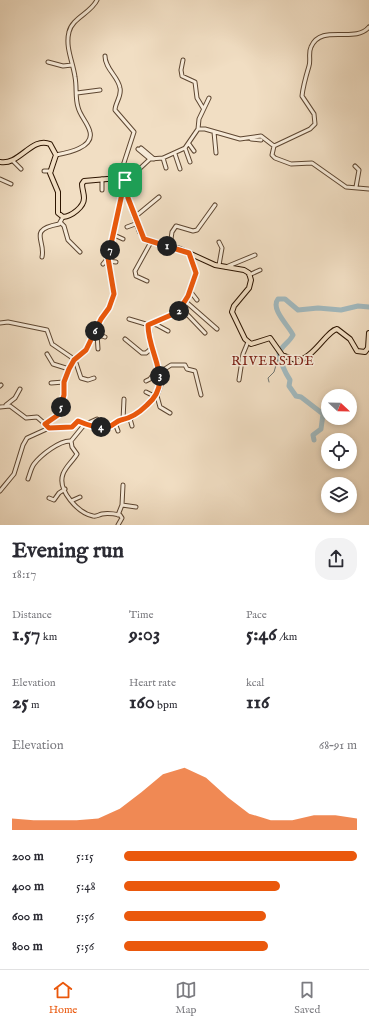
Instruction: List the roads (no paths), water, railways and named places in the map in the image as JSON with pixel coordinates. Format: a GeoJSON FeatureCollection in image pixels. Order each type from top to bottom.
{"type":"FeatureCollection","features":[{"type":"Feature","properties":{"kind":"main road"},"geometry":{"type":"LineString","coordinates":[[6,162],[35,146],[46,143],[53,146],[56,155],[51,175],[58,192],[58,213],[63,217],[74,212],[82,204],[84,197],[82,182],[119,178],[125,180],[128,198],[136,216],[142,236],[151,242],[170,246],[219,265],[244,270],[250,274],[251,280],[249,288],[234,306],[232,312],[248,342],[254,344],[270,338],[280,353],[298,361],[304,359],[320,346],[331,331],[337,329],[350,339],[358,351],[365,352],[368,348],[369,333]]}},
{"type":"Feature","properties":{"kind":"street"},"geometry":{"type":"LineString","coordinates":[[56,155],[76,150],[85,144],[90,138],[90,131],[78,109],[77,94],[68,50],[70,28],[90,9],[97,0]]}},
{"type":"Feature","properties":{"kind":"street"},"geometry":{"type":"LineString","coordinates":[[274,146],[310,129],[315,124],[314,114],[302,96],[309,65],[309,52],[312,45],[318,39],[333,34],[358,35],[369,27]]}},
{"type":"Feature","properties":{"kind":"street"},"geometry":{"type":"LineString","coordinates":[[105,56],[106,62],[120,88],[120,93],[114,110],[134,132],[119,178]]}},
{"type":"Feature","properties":{"kind":"street"},"geometry":{"type":"LineString","coordinates":[[183,60],[182,76],[196,82],[197,98],[203,108]]}},
{"type":"Feature","properties":{"kind":"street"},"geometry":{"type":"LineString","coordinates":[[48,62],[63,66],[72,65]]}},
{"type":"Feature","properties":{"kind":"street"},"geometry":{"type":"LineString","coordinates":[[77,94],[100,90]]}},
{"type":"Feature","properties":{"kind":"street"},"geometry":{"type":"LineString","coordinates":[[45,424],[58,415],[64,395],[64,382],[69,369],[74,360],[86,350],[96,334],[114,294],[108,260],[125,180],[152,159],[163,158],[175,154],[185,148],[198,129],[198,121],[209,98]]}},
{"type":"Feature","properties":{"kind":"street"},"geometry":{"type":"LineString","coordinates":[[198,129],[240,139],[261,136],[274,146]]}},
{"type":"Feature","properties":{"kind":"street"},"geometry":{"type":"LineString","coordinates":[[214,132],[216,153]]}},
{"type":"Feature","properties":{"kind":"street"},"geometry":{"type":"LineString","coordinates":[[249,138],[261,140]]}},
{"type":"Feature","properties":{"kind":"street"},"geometry":{"type":"LineString","coordinates":[[189,144],[194,151]]}},
{"type":"Feature","properties":{"kind":"street"},"geometry":{"type":"LineString","coordinates":[[274,146],[272,155],[275,158],[292,164],[312,163],[346,187],[369,189]]}},
{"type":"Feature","properties":{"kind":"street"},"geometry":{"type":"LineString","coordinates":[[140,148],[152,159]]}},
{"type":"Feature","properties":{"kind":"street"},"geometry":{"type":"LineString","coordinates":[[185,148],[190,162]]}},
{"type":"Feature","properties":{"kind":"street"},"geometry":{"type":"LineString","coordinates":[[175,154],[180,169]]}},
{"type":"Feature","properties":{"kind":"street"},"geometry":{"type":"LineString","coordinates":[[163,158],[166,168]]}},
{"type":"Feature","properties":{"kind":"street"},"geometry":{"type":"LineString","coordinates":[[6,162],[21,169]]}},
{"type":"Feature","properties":{"kind":"street"},"geometry":{"type":"LineString","coordinates":[[356,166],[359,170],[356,187]]}},
{"type":"Feature","properties":{"kind":"street"},"geometry":{"type":"LineString","coordinates":[[44,171],[51,171]]}},
{"type":"Feature","properties":{"kind":"street"},"geometry":{"type":"LineString","coordinates":[[0,179],[11,184]]}},
{"type":"Feature","properties":{"kind":"street"},"geometry":{"type":"LineString","coordinates":[[102,179],[102,190]]}},
{"type":"Feature","properties":{"kind":"street"},"geometry":{"type":"LineString","coordinates":[[136,216],[159,197]]}},
{"type":"Feature","properties":{"kind":"street"},"geometry":{"type":"LineString","coordinates":[[170,246],[172,232],[176,226],[193,231],[197,230],[215,205]]}},
{"type":"Feature","properties":{"kind":"street"},"geometry":{"type":"LineString","coordinates":[[61,223],[63,217]]}},
{"type":"Feature","properties":{"kind":"street"},"geometry":{"type":"LineString","coordinates":[[61,223],[64,226],[68,240],[80,252]]}},
{"type":"Feature","properties":{"kind":"street"},"geometry":{"type":"LineString","coordinates":[[42,257],[43,250],[39,238],[40,234],[51,225],[61,223]]}},
{"type":"Feature","properties":{"kind":"street"},"geometry":{"type":"LineString","coordinates":[[127,227],[138,223]]}},
{"type":"Feature","properties":{"kind":"street"},"geometry":{"type":"LineString","coordinates":[[114,235],[123,239]]}},
{"type":"Feature","properties":{"kind":"street"},"geometry":{"type":"LineString","coordinates":[[147,281],[136,276],[135,269],[151,242]]}},
{"type":"Feature","properties":{"kind":"street"},"geometry":{"type":"LineString","coordinates":[[219,242],[222,248],[219,265]]}},
{"type":"Feature","properties":{"kind":"street"},"geometry":{"type":"LineString","coordinates":[[112,244],[116,246]]}},
{"type":"Feature","properties":{"kind":"street"},"geometry":{"type":"LineString","coordinates":[[149,324],[174,315],[185,301],[190,292],[196,273],[189,253]]}},
{"type":"Feature","properties":{"kind":"street"},"geometry":{"type":"LineString","coordinates":[[226,267],[255,254]]}},
{"type":"Feature","properties":{"kind":"street"},"geometry":{"type":"LineString","coordinates":[[108,260],[116,262]]}},
{"type":"Feature","properties":{"kind":"street"},"geometry":{"type":"LineString","coordinates":[[103,264],[108,260]]}},
{"type":"Feature","properties":{"kind":"street"},"geometry":{"type":"LineString","coordinates":[[250,274],[260,270]]}},
{"type":"Feature","properties":{"kind":"street"},"geometry":{"type":"LineString","coordinates":[[190,292],[197,300]]}},
{"type":"Feature","properties":{"kind":"street"},"geometry":{"type":"LineString","coordinates":[[185,301],[217,329]]}},
{"type":"Feature","properties":{"kind":"street"},"geometry":{"type":"LineString","coordinates":[[183,304],[183,310],[205,333]]}},
{"type":"Feature","properties":{"kind":"street"},"geometry":{"type":"LineString","coordinates":[[129,319],[157,325],[168,331]]}},
{"type":"Feature","properties":{"kind":"street"},"geometry":{"type":"LineString","coordinates":[[0,323],[8,322],[47,330],[52,344],[74,360],[78,366],[79,376],[88,380],[94,378]]}},
{"type":"Feature","properties":{"kind":"street"},"geometry":{"type":"LineString","coordinates":[[149,324],[152,348],[159,370],[160,385],[157,397],[160,407],[170,412]]}},
{"type":"Feature","properties":{"kind":"street"},"geometry":{"type":"LineString","coordinates":[[96,334],[106,337]]}},
{"type":"Feature","properties":{"kind":"street"},"geometry":{"type":"LineString","coordinates":[[96,334],[98,349]]}},
{"type":"Feature","properties":{"kind":"street"},"geometry":{"type":"LineString","coordinates":[[125,339],[142,353],[146,353],[152,348]]}},
{"type":"Feature","properties":{"kind":"street"},"geometry":{"type":"LineString","coordinates":[[239,380],[243,354],[248,342]]}},
{"type":"Feature","properties":{"kind":"street"},"geometry":{"type":"LineString","coordinates":[[47,354],[53,364],[69,369]]}},
{"type":"Feature","properties":{"kind":"street"},"geometry":{"type":"LineString","coordinates":[[146,381],[159,370],[171,365],[185,365],[187,369],[195,371],[201,395]]}},
{"type":"Feature","properties":{"kind":"street"},"geometry":{"type":"LineString","coordinates":[[51,384],[64,382]]}},
{"type":"Feature","properties":{"kind":"street"},"geometry":{"type":"LineString","coordinates":[[6,406],[13,400],[20,389]]}},
{"type":"Feature","properties":{"kind":"street"},"geometry":{"type":"LineString","coordinates":[[146,392],[157,397]]}},
{"type":"Feature","properties":{"kind":"street"},"geometry":{"type":"LineString","coordinates":[[0,492],[14,474],[25,440],[35,433],[49,428],[72,427],[78,421],[85,424],[107,427],[130,419],[157,397]]}},
{"type":"Feature","properties":{"kind":"street"},"geometry":{"type":"LineString","coordinates":[[124,399],[124,420]]}},
{"type":"Feature","properties":{"kind":"street"},"geometry":{"type":"LineString","coordinates":[[0,407],[6,406],[14,409],[26,418],[37,417],[49,428]]}},
{"type":"Feature","properties":{"kind":"street"},"geometry":{"type":"LineString","coordinates":[[28,479],[33,465],[37,461],[58,444],[71,441],[85,424],[97,419]]}},
{"type":"Feature","properties":{"kind":"street"},"geometry":{"type":"LineString","coordinates":[[130,419],[132,426]]}},
{"type":"Feature","properties":{"kind":"street"},"geometry":{"type":"LineString","coordinates":[[115,423],[118,431]]}},
{"type":"Feature","properties":{"kind":"street"},"geometry":{"type":"LineString","coordinates":[[71,441],[72,447],[77,454],[63,473],[63,484],[71,501],[77,509],[93,517],[102,514],[118,515],[122,518],[118,525]]}},
{"type":"Feature","properties":{"kind":"street"},"geometry":{"type":"LineString","coordinates":[[118,515],[122,505],[123,485]]}},
{"type":"Feature","properties":{"kind":"street"},"geometry":{"type":"LineString","coordinates":[[49,498],[54,500],[59,493],[65,489]]}},
{"type":"Feature","properties":{"kind":"street"},"geometry":{"type":"LineString","coordinates":[[71,501],[80,497]]}},
{"type":"Feature","properties":{"kind":"street"},"geometry":{"type":"LineString","coordinates":[[122,505],[136,507]]}},
{"type":"Feature","properties":{"kind":"waterway"},"geometry":{"type":"LineString","coordinates":[[314,440],[313,435],[321,429],[323,414],[301,397],[296,396],[289,386],[290,380],[283,367],[279,353],[293,335],[278,312],[276,303],[278,299],[285,299],[298,310],[318,308],[341,310],[358,306],[369,307]]}},
{"type":"Feature","properties":{"kind":"waterway"},"geometry":{"type":"LineString","coordinates":[[269,382],[268,378],[274,372],[279,355]]}},
{"type":"Feature","properties":{"kind":"district","name":"RIVERSIDE"},"geometry":{"type":"Point","coordinates":[273,360]}}]}
